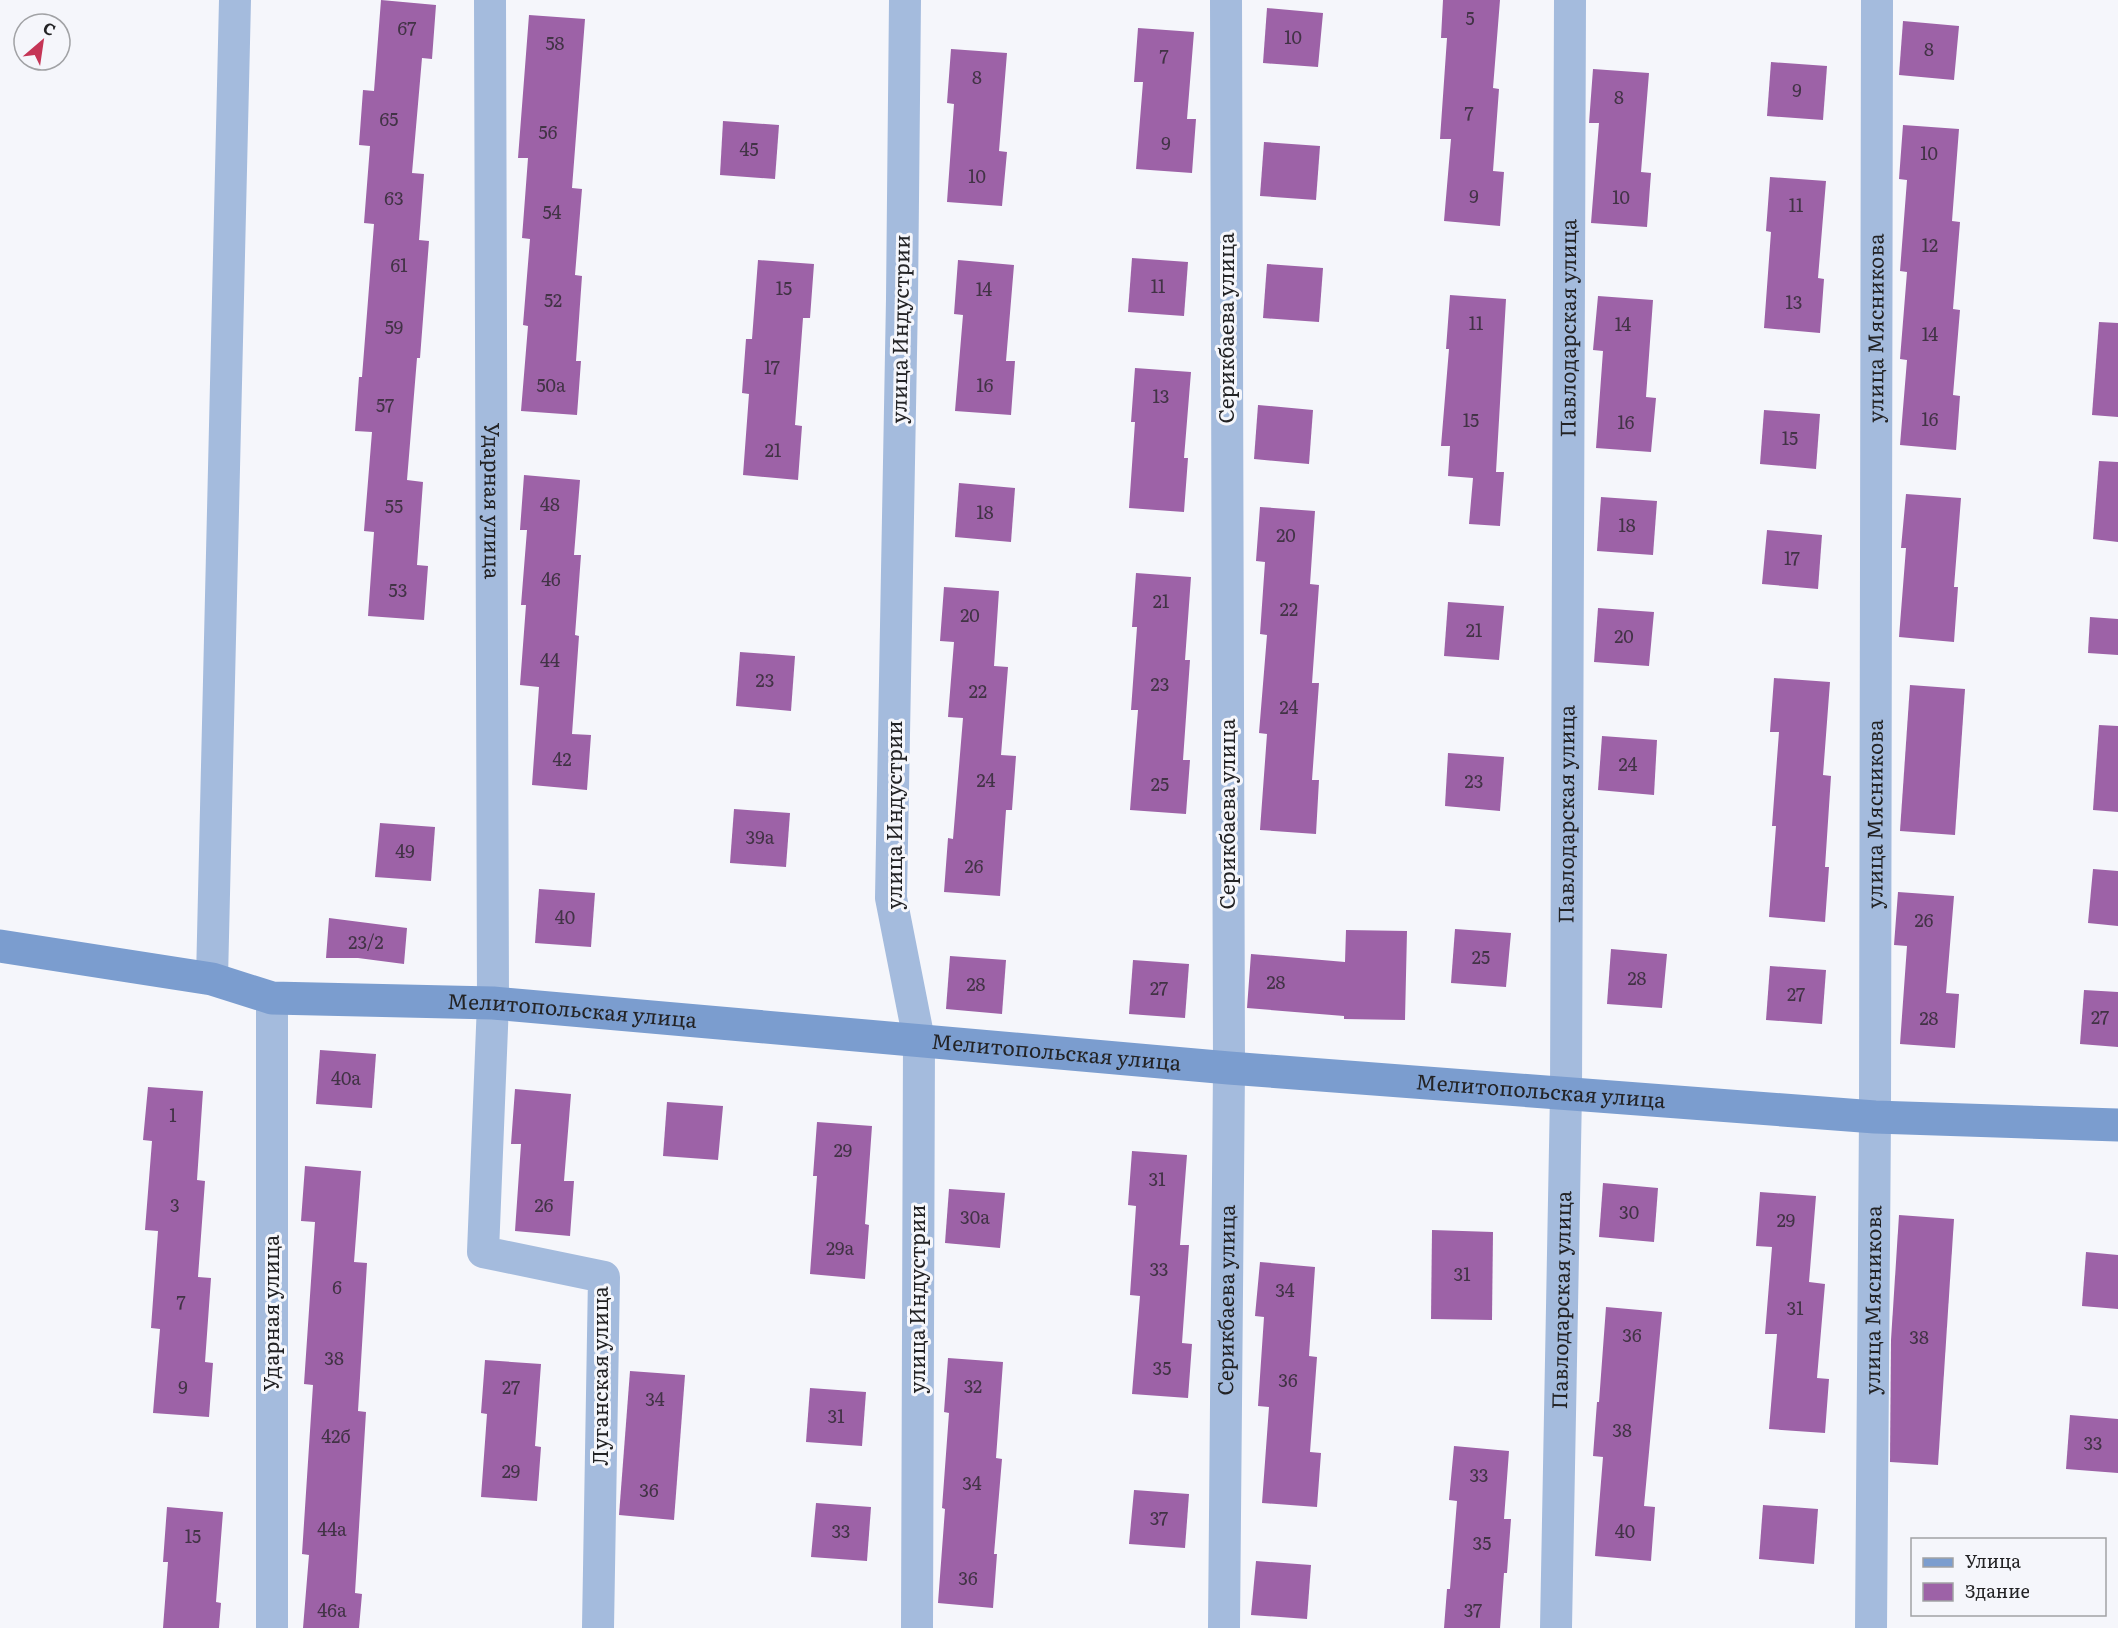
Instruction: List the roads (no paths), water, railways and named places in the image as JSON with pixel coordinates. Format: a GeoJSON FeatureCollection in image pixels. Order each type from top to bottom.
{"type":"FeatureCollection","features":[{"type":"Feature","properties":{"kind":"street"},"geometry":{"type":"LineString","coordinates":[[212,978],[235,0]]}},
{"type":"Feature","properties":{"kind":"street","name":"Ударная улица"},"geometry":{"type":"LineString","coordinates":[[490,0],[493,1004]]}},
{"type":"Feature","properties":{"kind":"street","name":"улица Индустрии"},"geometry":{"type":"LineString","coordinates":[[905,0],[902,311],[891,898],[919,1040],[917,1628]]}},
{"type":"Feature","properties":{"kind":"street","name":"Серикбаева улица"},"geometry":{"type":"LineString","coordinates":[[1224,1628],[1229,1068],[1226,0]]}},
{"type":"Feature","properties":{"kind":"street","name":"Павлодарская улица"},"geometry":{"type":"LineString","coordinates":[[1556,1628],[1566,1093],[1570,0]]}},
{"type":"Feature","properties":{"kind":"street","name":"улица Мясникова"},"geometry":{"type":"LineString","coordinates":[[1871,1628],[1875,1117],[1877,0]]}},
{"type":"Feature","properties":{"kind":"street","name":"Мелитопольская улица"},"geometry":{"type":"LineString","coordinates":[[0,946],[212,978],[272,998],[493,1004],[1229,1068],[1875,1117],[2118,1125]]}},
{"type":"Feature","properties":{"kind":"street","name":"Ударная улица"},"geometry":{"type":"LineString","coordinates":[[272,998],[272,1628]]}},
{"type":"Feature","properties":{"kind":"street","name":"Луганская улица"},"geometry":{"type":"LineString","coordinates":[[493,1004],[483,1252],[604,1277],[598,1628]]}}]}
